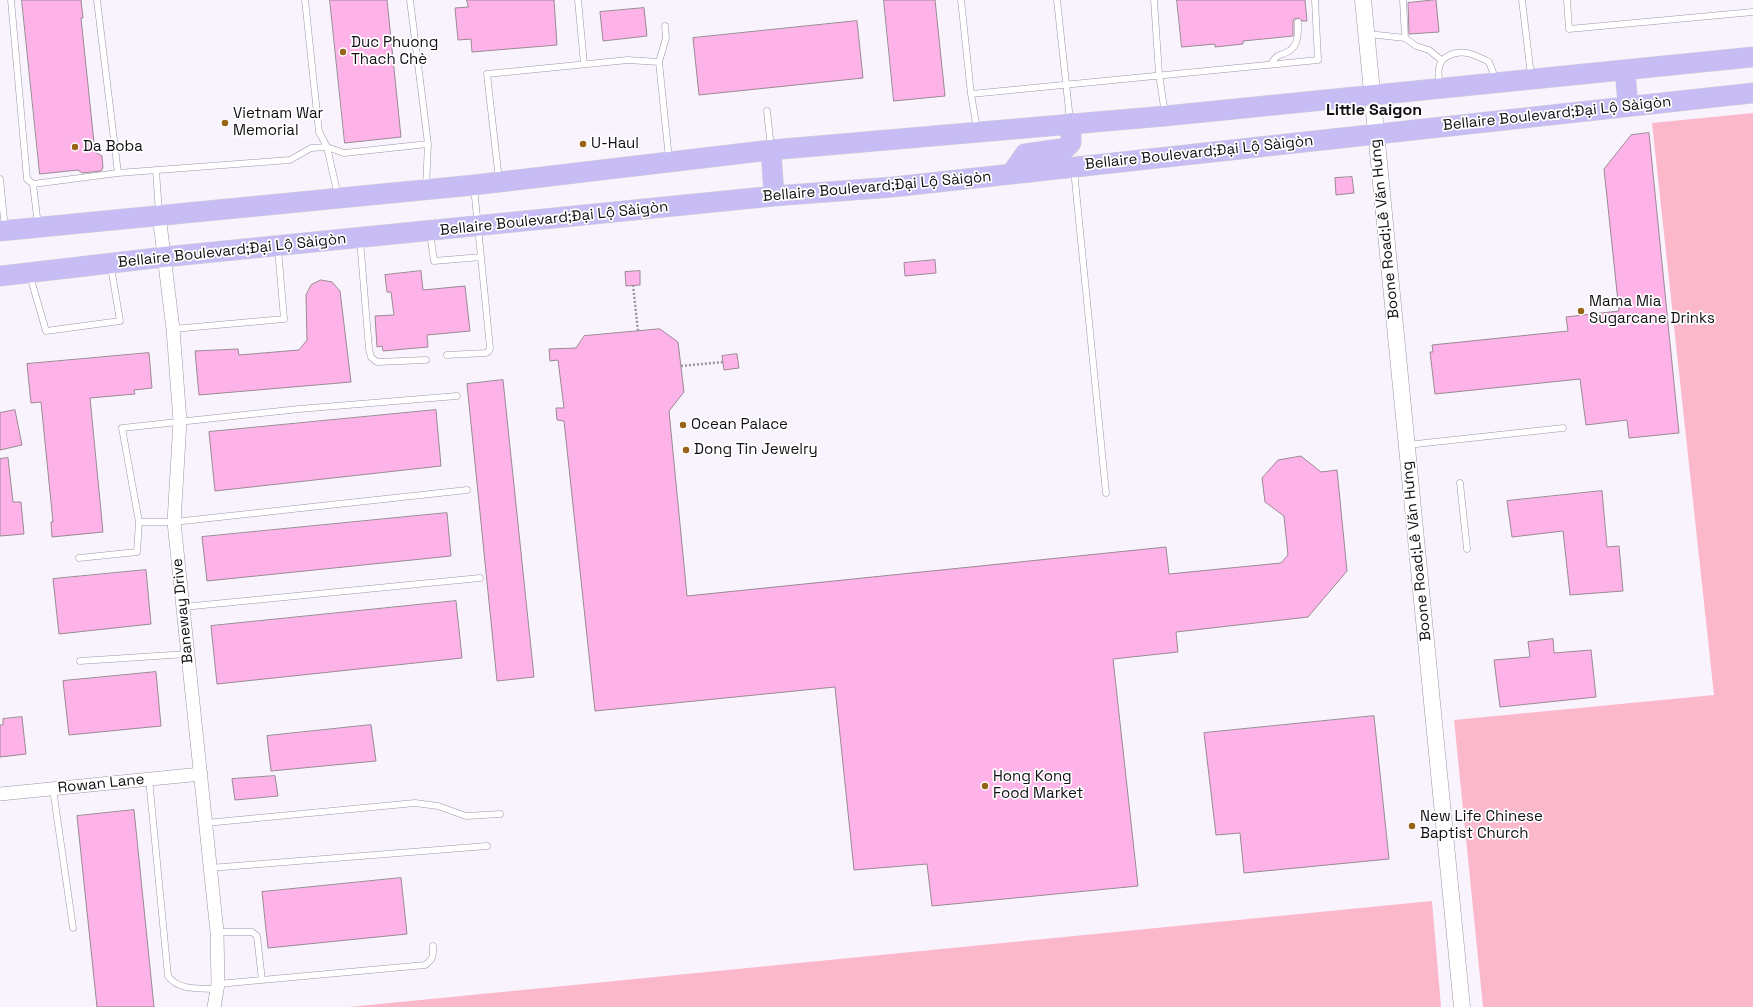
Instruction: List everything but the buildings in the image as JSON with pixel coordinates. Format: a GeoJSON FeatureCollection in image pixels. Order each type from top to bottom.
{"type":"FeatureCollection","features":[{"type":"Feature","properties":{"kind":"main road"},"geometry":{"type":"LineString","coordinates":[[3,230],[474,185],[771,150],[1165,116],[1753,57]]}},
{"type":"Feature","properties":{"kind":"main road"},"geometry":{"type":"LineString","coordinates":[[1625,70],[1628,106]]}},
{"type":"Feature","properties":{"kind":"main road","name":"Bellaire Boulevard;Đại Lộ Sàigòn"},"geometry":{"type":"LineString","coordinates":[[0,276],[278,245],[478,227],[774,196],[893,187],[1074,166],[1753,93]]}},
{"type":"Feature","properties":{"kind":"main road"},"geometry":{"type":"LineString","coordinates":[[1012,174],[1025,154],[1066,148],[1071,143],[1071,123]]}},
{"type":"Feature","properties":{"kind":"main road"},"geometry":{"type":"LineString","coordinates":[[771,150],[774,196]]}},
{"type":"Feature","properties":{"kind":"street","name":"Boone Road;Lê Văn Hưng"},"geometry":{"type":"LineString","coordinates":[[1362,0],[1462,1007]]}},
{"type":"Feature","properties":{"kind":"street","name":"Baneway Drive"},"geometry":{"type":"LineString","coordinates":[[159,215],[173,330],[180,421],[174,522],[217,932],[218,986],[214,1007]]}},
{"type":"Feature","properties":{"kind":"street","name":"Rowan Lane"},"geometry":{"type":"LineString","coordinates":[[0,794],[201,774]]}},
{"type":"Feature","properties":{"kind":"lane"},"geometry":{"type":"LineString","coordinates":[[11,0],[27,179],[33,184],[38,227]]}},
{"type":"Feature","properties":{"kind":"lane"},"geometry":{"type":"LineString","coordinates":[[97,0],[118,173]]}},
{"type":"Feature","properties":{"kind":"lane"},"geometry":{"type":"LineString","coordinates":[[305,0],[319,132],[327,146],[338,198]]}},
{"type":"Feature","properties":{"kind":"lane"},"geometry":{"type":"LineString","coordinates":[[410,0],[428,144],[426,189]]}},
{"type":"Feature","properties":{"kind":"lane"},"geometry":{"type":"LineString","coordinates":[[578,0],[584,64]]}},
{"type":"Feature","properties":{"kind":"lane"},"geometry":{"type":"LineString","coordinates":[[961,0],[971,94],[978,132]]}},
{"type":"Feature","properties":{"kind":"lane"},"geometry":{"type":"LineString","coordinates":[[1057,0],[1071,123]]}},
{"type":"Feature","properties":{"kind":"lane"},"geometry":{"type":"LineString","coordinates":[[1154,0],[1159,74],[1165,116]]}},
{"type":"Feature","properties":{"kind":"lane"},"geometry":{"type":"LineString","coordinates":[[971,94],[1159,74],[1318,60],[1315,0]]}},
{"type":"Feature","properties":{"kind":"lane"},"geometry":{"type":"LineString","coordinates":[[1402,0],[1404,38]]}},
{"type":"Feature","properties":{"kind":"lane"},"geometry":{"type":"LineString","coordinates":[[1522,0],[1532,80]]}},
{"type":"Feature","properties":{"kind":"lane"},"geometry":{"type":"LineString","coordinates":[[1567,0],[1569,29],[1753,12]]}},
{"type":"Feature","properties":{"kind":"lane"},"geometry":{"type":"LineString","coordinates":[[1271,64],[1277,55],[1290,51],[1296,43],[1298,37],[1298,22]]}},
{"type":"Feature","properties":{"kind":"lane"},"geometry":{"type":"LineString","coordinates":[[665,26],[666,38],[660,62],[670,162]]}},
{"type":"Feature","properties":{"kind":"lane"},"geometry":{"type":"LineString","coordinates":[[1366,34],[1404,38],[1416,46],[1429,50],[1441,60]]}},
{"type":"Feature","properties":{"kind":"lane"},"geometry":{"type":"LineString","coordinates":[[1440,89],[1438,68],[1441,60],[1451,55],[1464,52],[1489,62],[1497,83]]}},
{"type":"Feature","properties":{"kind":"lane"},"geometry":{"type":"LineString","coordinates":[[499,182],[487,74],[628,60],[660,62]]}},
{"type":"Feature","properties":{"kind":"lane"},"geometry":{"type":"LineString","coordinates":[[767,111],[771,150]]}},
{"type":"Feature","properties":{"kind":"lane"},"geometry":{"type":"LineString","coordinates":[[33,184],[118,173],[290,160],[311,148],[327,146],[344,153],[428,144]]}},
{"type":"Feature","properties":{"kind":"lane"},"geometry":{"type":"LineString","coordinates":[[1074,166],[1106,493]]}},
{"type":"Feature","properties":{"kind":"lane"},"geometry":{"type":"LineString","coordinates":[[156,170],[159,215]]}},
{"type":"Feature","properties":{"kind":"lane"},"geometry":{"type":"LineString","coordinates":[[0,179],[3,230]]}},
{"type":"Feature","properties":{"kind":"lane"},"geometry":{"type":"LineString","coordinates":[[447,355],[486,353],[489,351],[474,185]]}},
{"type":"Feature","properties":{"kind":"lane"},"geometry":{"type":"LineString","coordinates":[[430,231],[434,261],[480,257]]}},
{"type":"Feature","properties":{"kind":"lane"},"geometry":{"type":"LineString","coordinates":[[360,238],[369,349],[371,357],[376,362],[387,363],[426,360]]}},
{"type":"Feature","properties":{"kind":"lane"},"geometry":{"type":"LineString","coordinates":[[173,330],[284,320],[278,245]]}},
{"type":"Feature","properties":{"kind":"lane"},"geometry":{"type":"LineString","coordinates":[[29,272],[46,331],[120,321],[110,263]]}},
{"type":"Feature","properties":{"kind":"lane"},"geometry":{"type":"LineString","coordinates":[[79,558],[137,552],[138,522],[122,428],[299,409],[457,396]]}},
{"type":"Feature","properties":{"kind":"lane"},"geometry":{"type":"LineString","coordinates":[[1407,445],[1562,428]]}},
{"type":"Feature","properties":{"kind":"lane"},"geometry":{"type":"LineString","coordinates":[[1460,483],[1467,549]]}},
{"type":"Feature","properties":{"kind":"lane"},"geometry":{"type":"LineString","coordinates":[[138,522],[174,522],[467,490]]}},
{"type":"Feature","properties":{"kind":"lane"},"geometry":{"type":"LineString","coordinates":[[183,607],[480,578]]}},
{"type":"Feature","properties":{"kind":"lane"},"geometry":{"type":"LineString","coordinates":[[80,661],[187,654]]}},
{"type":"Feature","properties":{"kind":"lane"},"geometry":{"type":"LineString","coordinates":[[149,779],[168,976],[173,983],[180,986],[218,986],[262,980],[425,965],[434,956],[432,946]]}},
{"type":"Feature","properties":{"kind":"lane"},"geometry":{"type":"LineString","coordinates":[[53,788],[73,928]]}},
{"type":"Feature","properties":{"kind":"lane"},"geometry":{"type":"LineString","coordinates":[[206,823],[415,803],[438,806],[466,816],[500,814]]}},
{"type":"Feature","properties":{"kind":"lane"},"geometry":{"type":"LineString","coordinates":[[210,868],[487,846]]}},
{"type":"Feature","properties":{"kind":"lane"},"geometry":{"type":"LineString","coordinates":[[217,932],[252,932],[257,936],[262,980]]}},
{"type":"Feature","properties":{"kind":"path"},"geometry":{"type":"LineString","coordinates":[[633,285],[638,331]]}},
{"type":"Feature","properties":{"kind":"path"},"geometry":{"type":"LineString","coordinates":[[681,366],[723,362]]}},
{"type":"Feature","properties":{"kind":"shaded area"},"geometry":{"type":"Polygon","coordinates":[[[1753,113],[1753,1007],[1483,1007],[1454,720],[1714,695],[1652,123],[1753,113]]]}},
{"type":"Feature","properties":{"kind":"shaded area"},"geometry":{"type":"Polygon","coordinates":[[[1432,901],[1441,1007],[349,1007],[1432,901]]]}},
{"type":"Feature","properties":{"kind":"place","name":"Duc Phuong Thach Chè"},"geometry":{"type":"Point","coordinates":[343,52]}},
{"type":"Feature","properties":{"kind":"place","name":"Vietnam War Memorial"},"geometry":{"type":"Point","coordinates":[225,123]}},
{"type":"Feature","properties":{"kind":"place","name":"U-Haul"},"geometry":{"type":"Point","coordinates":[583,144]}},
{"type":"Feature","properties":{"kind":"place","name":"Da Boba"},"geometry":{"type":"Point","coordinates":[75,147]}},
{"type":"Feature","properties":{"kind":"place","name":"Mama Mia Sugarcane Drinks"},"geometry":{"type":"Point","coordinates":[1581,311]}},
{"type":"Feature","properties":{"kind":"place","name":"Ocean Palace"},"geometry":{"type":"Point","coordinates":[683,425]}},
{"type":"Feature","properties":{"kind":"place","name":"Dong Tin Jewelry"},"geometry":{"type":"Point","coordinates":[686,450]}},
{"type":"Feature","properties":{"kind":"place","name":"Hong Kong Food Market"},"geometry":{"type":"Point","coordinates":[985,786]}},
{"type":"Feature","properties":{"kind":"place","name":"New Life Chinese Baptist Church"},"geometry":{"type":"Point","coordinates":[1412,826]}},
{"type":"Feature","properties":{"kind":"district","name":"Little Saigon"},"geometry":{"type":"Point","coordinates":[1374,111]}}]}
